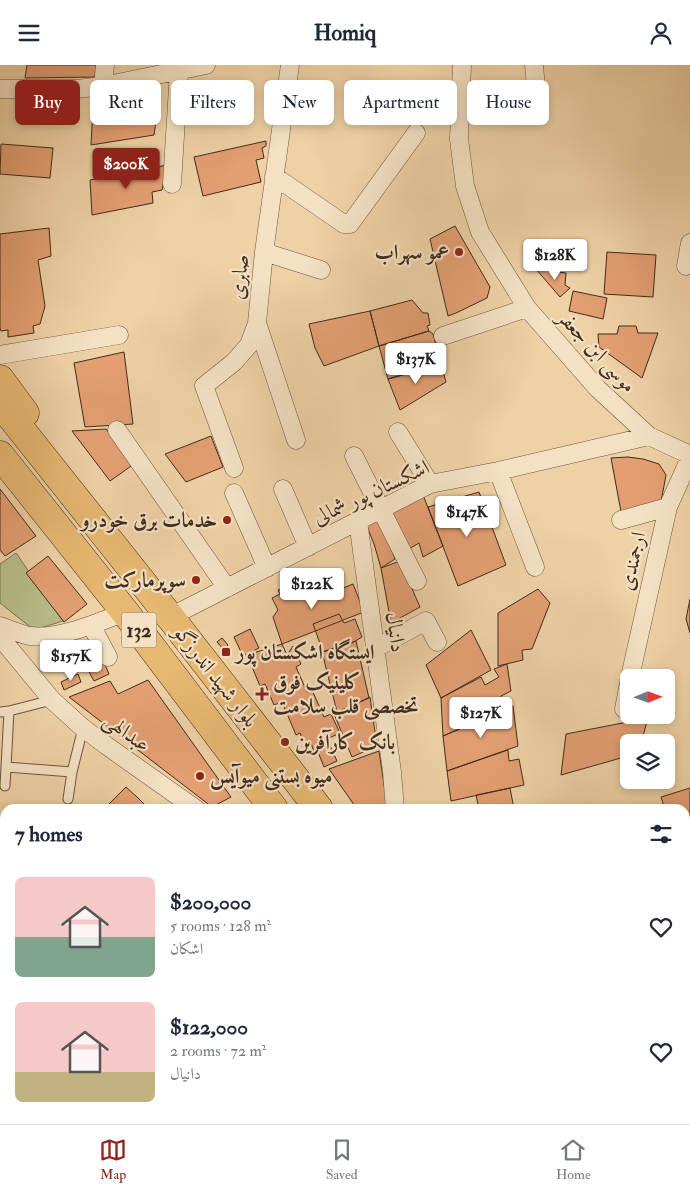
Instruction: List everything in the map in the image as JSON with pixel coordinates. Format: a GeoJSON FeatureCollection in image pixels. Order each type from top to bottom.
{"type":"FeatureCollection","features":[{"type":"Feature","properties":{"kind":"main road"},"geometry":{"type":"LineString","coordinates":[[0,379],[36,429],[84,508]]}},
{"type":"Feature","properties":{"kind":"main road","name":"بلوار شهید اندرزگو"},"geometry":{"type":"LineString","coordinates":[[0,403],[315,804]]}},
{"type":"Feature","properties":{"kind":"main road","name":"بلوار شهید اندرزگو"},"geometry":{"type":"LineString","coordinates":[[0,455],[125,612],[270,804]]}},
{"type":"Feature","properties":{"kind":"street"},"geometry":{"type":"LineString","coordinates":[[104,80],[105,65]]}},
{"type":"Feature","properties":{"kind":"street"},"geometry":{"type":"LineString","coordinates":[[134,80],[203,65]]}},
{"type":"Feature","properties":{"kind":"street","name":"صابری"},"geometry":{"type":"LineString","coordinates":[[234,469],[204,386],[234,362],[249,345],[257,323],[264,252],[290,65]]}},
{"type":"Feature","properties":{"kind":"street","name":"موسی ابن جعفر"},"geometry":{"type":"LineString","coordinates":[[462,65],[459,139],[465,186],[480,232],[527,309],[598,389],[649,435]]}},
{"type":"Feature","properties":{"kind":"street"},"geometry":{"type":"LineString","coordinates":[[534,65],[535,80]]}},
{"type":"Feature","properties":{"kind":"street"},"geometry":{"type":"LineString","coordinates":[[172,183],[179,71]]}},
{"type":"Feature","properties":{"kind":"street"},"geometry":{"type":"LineString","coordinates":[[0,89],[90,88]]}},
{"type":"Feature","properties":{"kind":"street"},"geometry":{"type":"LineString","coordinates":[[274,176],[344,224],[350,225],[416,133]]}},
{"type":"Feature","properties":{"kind":"street"},"geometry":{"type":"LineString","coordinates":[[686,266],[690,243]]}},
{"type":"Feature","properties":{"kind":"street"},"geometry":{"type":"LineString","coordinates":[[264,252],[321,270]]}},
{"type":"Feature","properties":{"kind":"street"},"geometry":{"type":"LineString","coordinates":[[443,336],[527,309]]}},
{"type":"Feature","properties":{"kind":"street"},"geometry":{"type":"LineString","coordinates":[[257,323],[296,440]]}},
{"type":"Feature","properties":{"kind":"street"},"geometry":{"type":"LineString","coordinates":[[0,355],[119,335]]}},
{"type":"Feature","properties":{"kind":"street"},"geometry":{"type":"LineString","coordinates":[[118,430],[227,588]]}},
{"type":"Feature","properties":{"kind":"street"},"geometry":{"type":"LineString","coordinates":[[398,432],[430,484]]}},
{"type":"Feature","properties":{"kind":"street"},"geometry":{"type":"LineString","coordinates":[[649,435],[690,457]]}},
{"type":"Feature","properties":{"kind":"street","name":"اشکستان پور شمالی"},"geometry":{"type":"LineString","coordinates":[[170,617],[430,484],[498,471],[649,435]]}},
{"type":"Feature","properties":{"kind":"street"},"geometry":{"type":"LineString","coordinates":[[354,456],[417,581]]}},
{"type":"Feature","properties":{"kind":"street","name":"ارجمندی"},"geometry":{"type":"LineString","coordinates":[[632,669],[668,507],[690,457]]}},
{"type":"Feature","properties":{"kind":"street"},"geometry":{"type":"LineString","coordinates":[[498,471],[535,567]]}},
{"type":"Feature","properties":{"kind":"street"},"geometry":{"type":"LineString","coordinates":[[283,489],[308,547]]}},
{"type":"Feature","properties":{"kind":"street"},"geometry":{"type":"LineString","coordinates":[[234,493],[267,568]]}},
{"type":"Feature","properties":{"kind":"street"},"geometry":{"type":"LineString","coordinates":[[621,520],[668,507]]}},
{"type":"Feature","properties":{"kind":"street","name":"دانیال"},"geometry":{"type":"LineString","coordinates":[[358,521],[376,648],[394,804]]}},
{"type":"Feature","properties":{"kind":"street"},"geometry":{"type":"LineString","coordinates":[[0,626],[30,636],[52,635],[73,631],[125,612]]}},
{"type":"Feature","properties":{"kind":"street"},"geometry":{"type":"LineString","coordinates":[[376,648],[426,621],[437,642]]}},
{"type":"Feature","properties":{"kind":"street"},"geometry":{"type":"LineString","coordinates":[[91,625],[108,657]]}},
{"type":"Feature","properties":{"kind":"street","name":"عبدالهی"},"geometry":{"type":"LineString","coordinates":[[0,637],[52,699],[84,728],[189,804]]}},
{"type":"Feature","properties":{"kind":"lane"},"geometry":{"type":"LineString","coordinates":[[5,786],[4,712],[52,699]]}},
{"type":"Feature","properties":{"kind":"lane"},"geometry":{"type":"LineString","coordinates":[[68,799],[72,772],[84,728]]}},
{"type":"Feature","properties":{"kind":"lane"},"geometry":{"type":"LineString","coordinates":[[6,767],[72,772]]}},
{"type":"Feature","properties":{"kind":"green space"},"geometry":{"type":"Polygon","coordinates":[[[16,553],[63,621],[34,630],[0,603],[0,564],[16,553]]]}},
{"type":"Feature","properties":{"kind":"building"},"geometry":{"type":"Polygon","coordinates":[[[27,65],[96,65],[95,77],[25,78],[27,65]]]}},
{"type":"Feature","properties":{"kind":"building"},"geometry":{"type":"Polygon","coordinates":[[[92,125],[155,125],[154,135],[91,145],[92,125]]]}},
{"type":"Feature","properties":{"kind":"building"},"geometry":{"type":"Polygon","coordinates":[[[266,141],[266,146],[262,148],[264,158],[256,160],[261,182],[203,196],[194,157],[266,141]]]}},
{"type":"Feature","properties":{"kind":"building"},"geometry":{"type":"Polygon","coordinates":[[[1,144],[53,148],[50,178],[0,174],[1,144]]]}},
{"type":"Feature","properties":{"kind":"building"},"geometry":{"type":"Polygon","coordinates":[[[167,165],[162,190],[152,192],[153,203],[92,215],[90,180],[167,165]]]}},
{"type":"Feature","properties":{"kind":"building"},"geometry":{"type":"Polygon","coordinates":[[[455,226],[490,287],[487,298],[448,316],[430,239],[455,226]]]}},
{"type":"Feature","properties":{"kind":"building"},"geometry":{"type":"Polygon","coordinates":[[[49,228],[51,256],[38,260],[45,306],[40,324],[33,326],[34,333],[8,337],[8,330],[1,331],[0,328],[0,234],[49,228]]]}},
{"type":"Feature","properties":{"kind":"building"},"geometry":{"type":"Polygon","coordinates":[[[607,252],[656,255],[653,297],[604,294],[607,252]]]}},
{"type":"Feature","properties":{"kind":"building"},"geometry":{"type":"Polygon","coordinates":[[[536,269],[566,273],[565,285],[570,288],[560,297],[536,269]]]}},
{"type":"Feature","properties":{"kind":"building"},"geometry":{"type":"Polygon","coordinates":[[[573,291],[607,298],[603,319],[569,311],[573,291]]]}},
{"type":"Feature","properties":{"kind":"building"},"geometry":{"type":"Polygon","coordinates":[[[412,300],[423,313],[428,313],[430,325],[427,326],[429,331],[379,346],[370,311],[412,300]]]}},
{"type":"Feature","properties":{"kind":"building"},"geometry":{"type":"Polygon","coordinates":[[[370,311],[379,346],[324,366],[315,348],[309,324],[370,311]]]}},
{"type":"Feature","properties":{"kind":"building"},"geometry":{"type":"Polygon","coordinates":[[[619,326],[636,326],[638,333],[658,333],[642,378],[599,347],[598,334],[617,334],[619,326]]]}},
{"type":"Feature","properties":{"kind":"building"},"geometry":{"type":"Polygon","coordinates":[[[429,331],[433,334],[441,364],[388,379],[379,346],[429,331]]]}},
{"type":"Feature","properties":{"kind":"building"},"geometry":{"type":"Polygon","coordinates":[[[124,352],[133,424],[85,427],[74,363],[124,352]]]}},
{"type":"Feature","properties":{"kind":"building"},"geometry":{"type":"Polygon","coordinates":[[[441,364],[446,382],[400,410],[388,379],[441,364]]]}},
{"type":"Feature","properties":{"kind":"building"},"geometry":{"type":"Polygon","coordinates":[[[106,429],[134,464],[110,481],[72,431],[106,429]]]}},
{"type":"Feature","properties":{"kind":"building"},"geometry":{"type":"Polygon","coordinates":[[[211,436],[223,467],[186,482],[165,454],[211,436]]]}},
{"type":"Feature","properties":{"kind":"building"},"geometry":{"type":"Polygon","coordinates":[[[628,457],[659,464],[666,475],[661,502],[622,517],[611,458],[628,457]]]}},
{"type":"Feature","properties":{"kind":"building"},"geometry":{"type":"Polygon","coordinates":[[[0,489],[36,536],[5,556],[0,550],[0,489]]]}},
{"type":"Feature","properties":{"kind":"building"},"geometry":{"type":"Polygon","coordinates":[[[479,492],[506,565],[458,586],[428,507],[479,492]]]}},
{"type":"Feature","properties":{"kind":"building"},"geometry":{"type":"Polygon","coordinates":[[[423,495],[443,546],[423,557],[419,543],[409,549],[390,511],[423,495]]]}},
{"type":"Feature","properties":{"kind":"building"},"geometry":{"type":"Polygon","coordinates":[[[380,519],[395,559],[381,568],[366,524],[380,519]]]}},
{"type":"Feature","properties":{"kind":"building"},"geometry":{"type":"Polygon","coordinates":[[[48,556],[87,604],[64,622],[26,573],[48,556]]]}},
{"type":"Feature","properties":{"kind":"building"},"geometry":{"type":"Polygon","coordinates":[[[400,561],[420,607],[391,623],[381,568],[400,561]]]}},
{"type":"Feature","properties":{"kind":"building"},"geometry":{"type":"Polygon","coordinates":[[[308,578],[316,599],[353,584],[364,612],[282,644],[273,617],[278,610],[272,598],[280,594],[278,590],[308,578]]]}},
{"type":"Feature","properties":{"kind":"building"},"geometry":{"type":"Polygon","coordinates":[[[538,589],[550,603],[532,649],[522,650],[523,660],[498,666],[498,613],[538,589]]]}},
{"type":"Feature","properties":{"kind":"building"},"geometry":{"type":"Polygon","coordinates":[[[690,599],[690,633],[686,619],[690,599]]]}},
{"type":"Feature","properties":{"kind":"building"},"geometry":{"type":"Polygon","coordinates":[[[339,614],[344,623],[355,619],[362,637],[352,643],[323,652],[313,624],[339,614]]]}},
{"type":"Feature","properties":{"kind":"building"},"geometry":{"type":"Polygon","coordinates":[[[250,629],[259,648],[243,656],[234,637],[250,629]]]}},
{"type":"Feature","properties":{"kind":"building"},"geometry":{"type":"Polygon","coordinates":[[[471,630],[491,670],[441,698],[426,665],[471,630]]]}},
{"type":"Feature","properties":{"kind":"building"},"geometry":{"type":"Polygon","coordinates":[[[222,638],[228,645],[224,650],[217,642],[222,638]]]}},
{"type":"Feature","properties":{"kind":"building"},"geometry":{"type":"Polygon","coordinates":[[[356,641],[369,698],[337,712],[322,652],[356,641]]]}},
{"type":"Feature","properties":{"kind":"building"},"geometry":{"type":"Polygon","coordinates":[[[282,644],[287,655],[293,646],[301,664],[296,667],[307,692],[312,690],[324,717],[331,714],[340,733],[327,739],[337,761],[324,767],[318,752],[315,754],[310,741],[304,743],[300,733],[296,735],[282,702],[274,705],[265,684],[260,686],[247,655],[282,644]]]}},
{"type":"Feature","properties":{"kind":"building"},"geometry":{"type":"Polygon","coordinates":[[[103,660],[109,674],[94,681],[87,668],[103,660]]]}},
{"type":"Feature","properties":{"kind":"building"},"geometry":{"type":"Polygon","coordinates":[[[507,664],[511,691],[501,696],[506,709],[443,736],[441,698],[481,677],[485,685],[499,677],[494,669],[507,664]]]}},
{"type":"Feature","properties":{"kind":"building"},"geometry":{"type":"Polygon","coordinates":[[[78,674],[81,682],[64,690],[61,682],[78,674]]]}},
{"type":"Feature","properties":{"kind":"building"},"geometry":{"type":"Polygon","coordinates":[[[148,680],[231,797],[218,804],[208,804],[69,697],[110,681],[118,694],[148,680]]]}},
{"type":"Feature","properties":{"kind":"building"},"geometry":{"type":"Polygon","coordinates":[[[370,697],[377,746],[352,757],[334,714],[370,697]]]}},
{"type":"Feature","properties":{"kind":"building"},"geometry":{"type":"Polygon","coordinates":[[[513,706],[518,746],[447,771],[443,736],[513,706]]]}},
{"type":"Feature","properties":{"kind":"building"},"geometry":{"type":"Polygon","coordinates":[[[620,723],[646,724],[644,734],[620,734],[620,758],[561,775],[566,734],[620,723]]]}},
{"type":"Feature","properties":{"kind":"building"},"geometry":{"type":"Polygon","coordinates":[[[508,750],[509,761],[519,759],[524,785],[451,801],[447,771],[508,750]]]}},
{"type":"Feature","properties":{"kind":"building"},"geometry":{"type":"Polygon","coordinates":[[[379,751],[387,804],[354,804],[329,769],[379,751]]]}},
{"type":"Feature","properties":{"kind":"building"},"geometry":{"type":"Polygon","coordinates":[[[126,787],[144,804],[109,804],[126,787]]]}},
{"type":"Feature","properties":{"kind":"building"},"geometry":{"type":"Polygon","coordinates":[[[510,788],[513,804],[478,804],[476,795],[510,788]]]}},
{"type":"Feature","properties":{"kind":"building"},"geometry":{"type":"Polygon","coordinates":[[[690,788],[690,804],[663,804],[661,797],[690,788]]]}},
{"type":"Feature","properties":{"kind":"place","name":"عمو سهراب"},"geometry":{"type":"Point","coordinates":[459,252]}},
{"type":"Feature","properties":{"kind":"place","name":"خدمات برق خودرو"},"geometry":{"type":"Point","coordinates":[227,520]}},
{"type":"Feature","properties":{"kind":"place","name":"سوپرمارکت"},"geometry":{"type":"Point","coordinates":[196,580]}},
{"type":"Feature","properties":{"kind":"place","name":"ایستگاه اشکستان پور"},"geometry":{"type":"Point","coordinates":[226,652]}},
{"type":"Feature","properties":{"kind":"place","name":"کلینیک فوق تخصصی قلب سلامت"},"geometry":{"type":"Point","coordinates":[262,694]}},
{"type":"Feature","properties":{"kind":"place","name":"بانک کارآفرین"},"geometry":{"type":"Point","coordinates":[285,742]}},
{"type":"Feature","properties":{"kind":"place","name":"میوه بستنی میوآیس"},"geometry":{"type":"Point","coordinates":[200,776]}}]}
